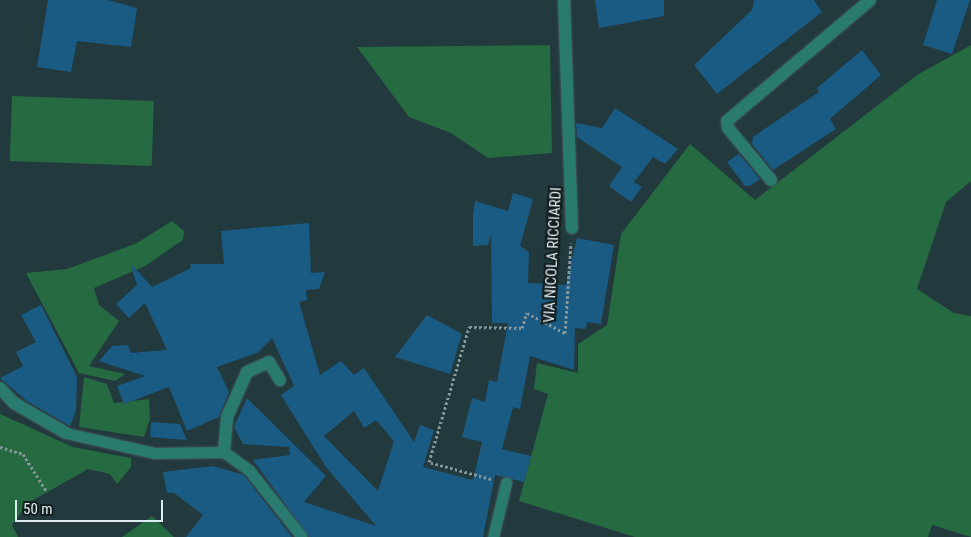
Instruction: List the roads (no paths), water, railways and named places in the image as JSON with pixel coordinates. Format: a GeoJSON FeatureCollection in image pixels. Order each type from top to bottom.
{"type":"FeatureCollection","features":[{"type":"Feature","properties":{"kind":"street","name":"VIA NICOLA RICCIARDI"},"geometry":{"type":"LineString","coordinates":[[564,0],[572,228]]}},
{"type":"Feature","properties":{"kind":"street"},"geometry":{"type":"LineString","coordinates":[[771,180],[728,128],[727,121],[870,0]]}},
{"type":"Feature","properties":{"kind":"street"},"geometry":{"type":"LineString","coordinates":[[224,452],[227,417],[247,372],[268,362],[280,380]]}},
{"type":"Feature","properties":{"kind":"street"},"geometry":{"type":"LineString","coordinates":[[0,388],[14,402],[66,433]]}},
{"type":"Feature","properties":{"kind":"lane"},"geometry":{"type":"LineString","coordinates":[[66,433],[154,453],[224,452],[250,470],[302,537]]}},
{"type":"Feature","properties":{"kind":"lane"},"geometry":{"type":"LineString","coordinates":[[493,537],[506,483]]}}]}
